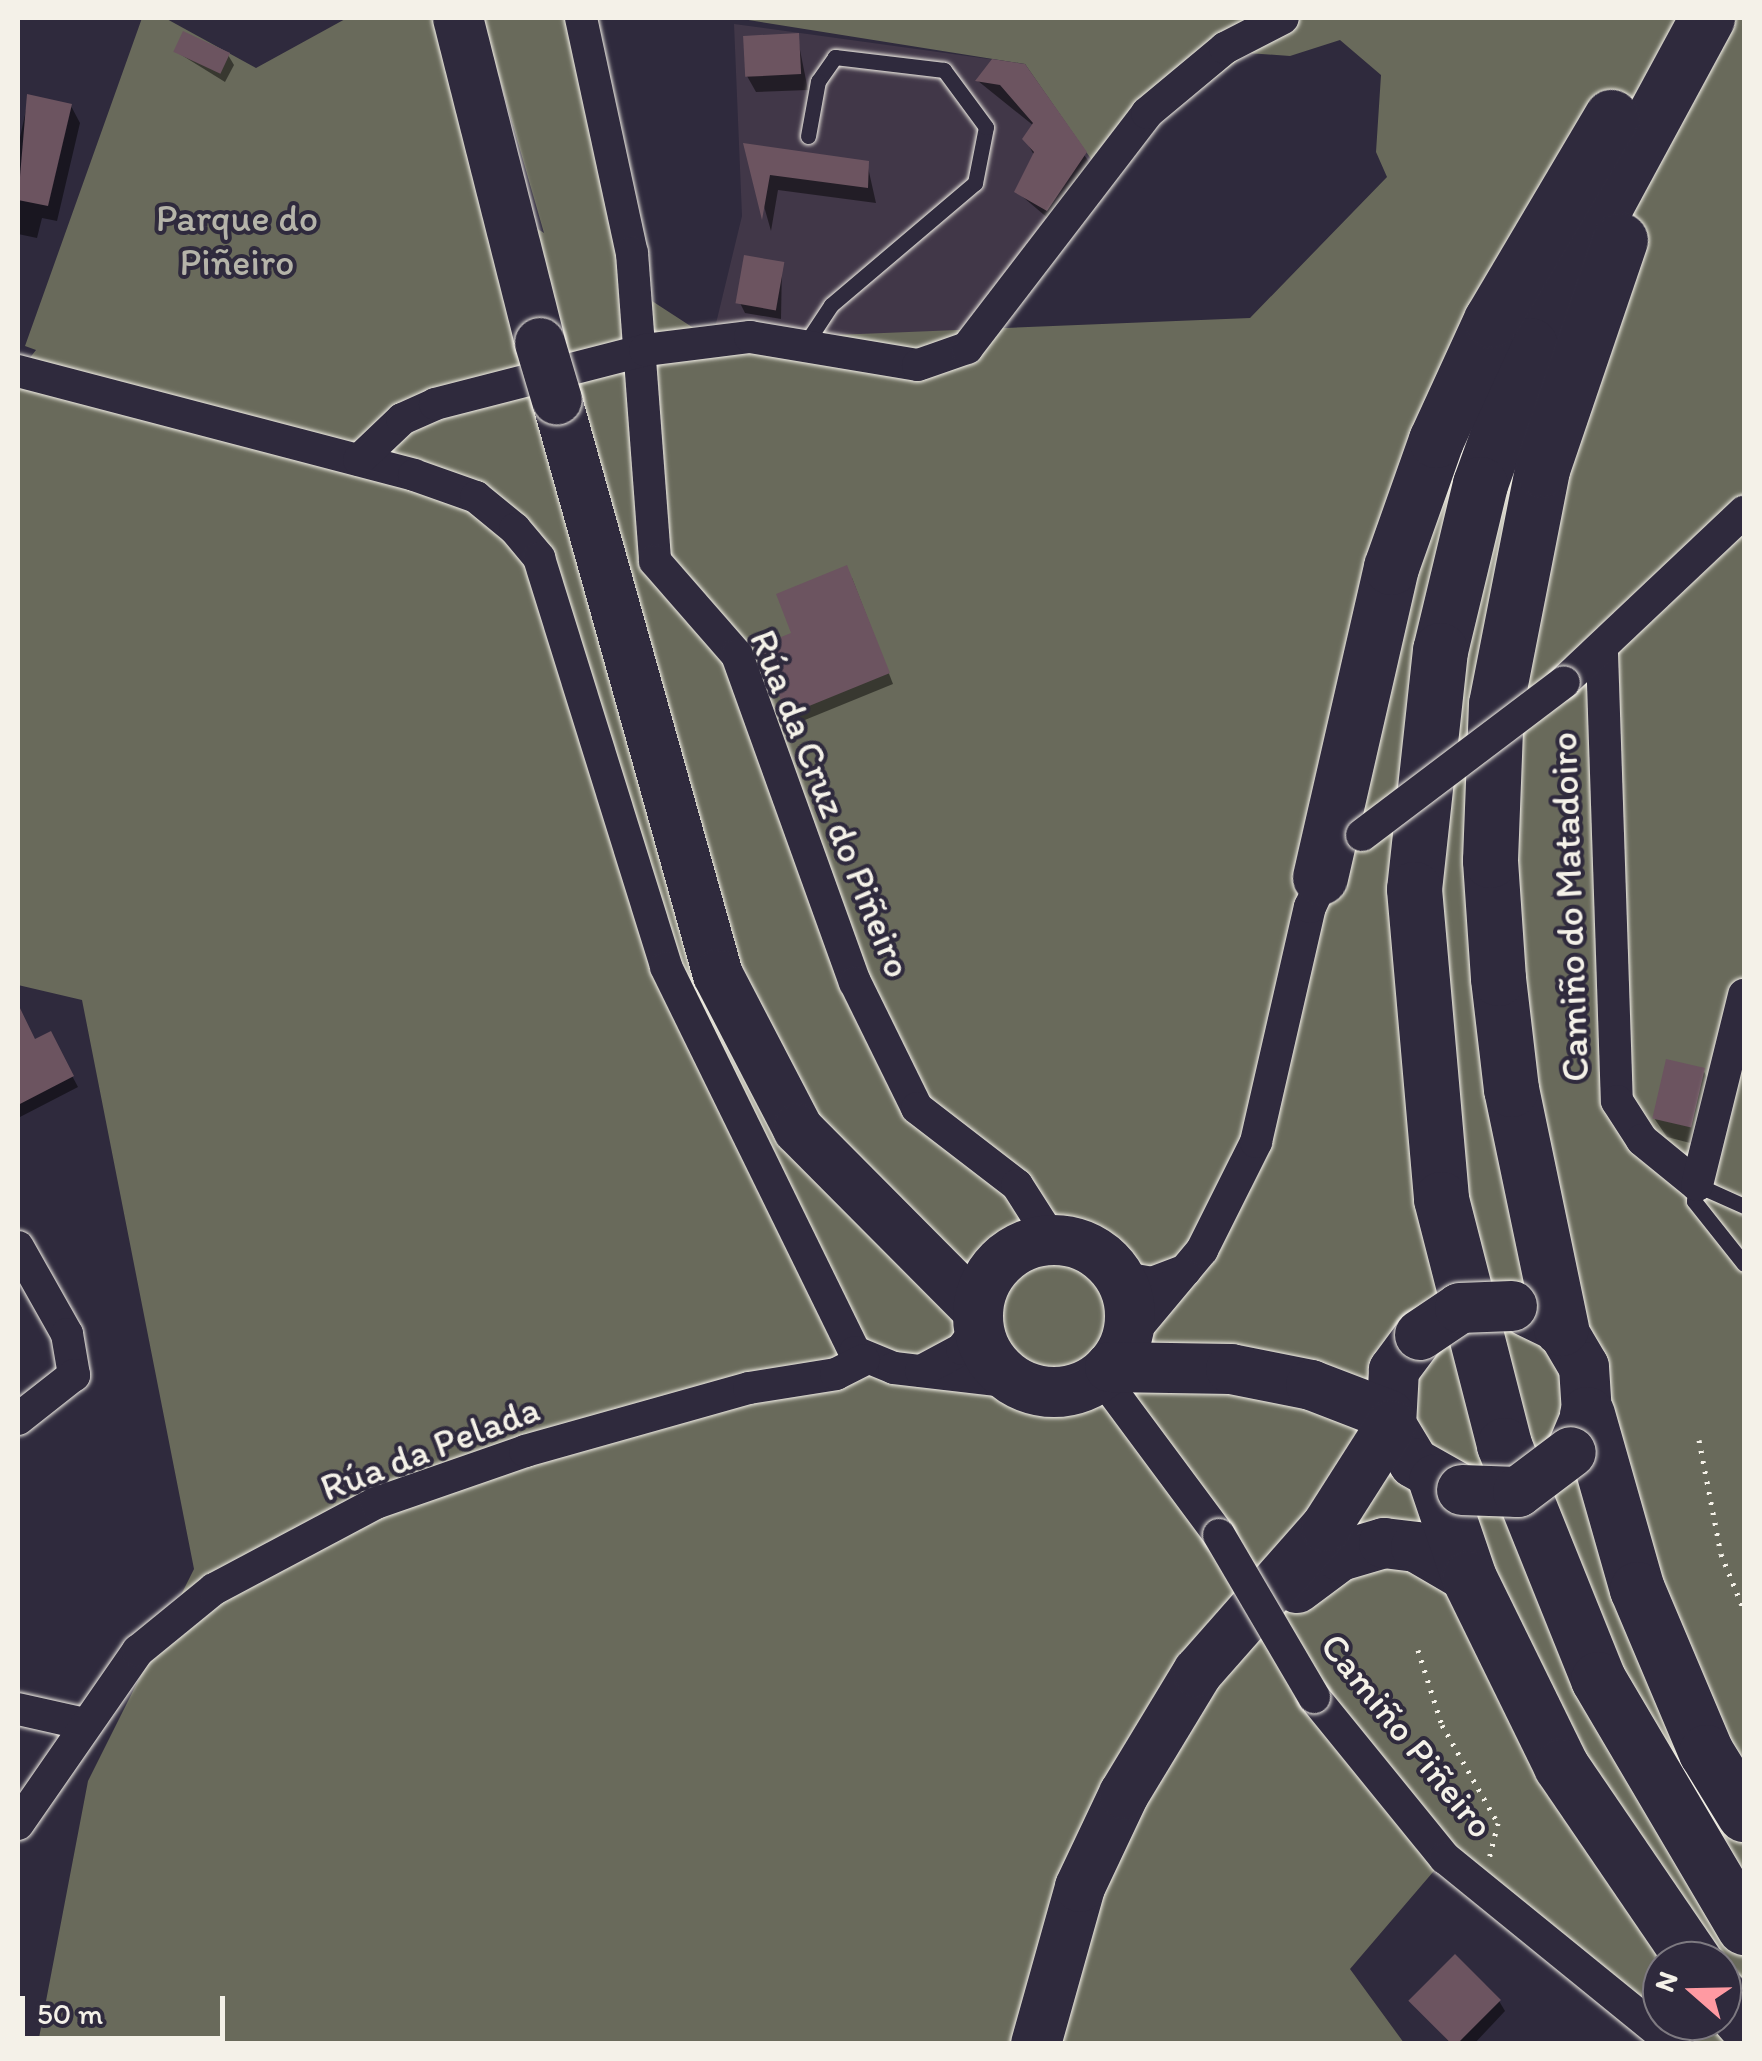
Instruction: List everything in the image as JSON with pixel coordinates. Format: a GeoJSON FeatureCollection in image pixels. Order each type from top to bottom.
{"type":"FeatureCollection","features":[{"type":"Feature","properties":{"kind":"highway"},"geometry":{"type":"LineString","coordinates":[[1320,877],[1391,567],[1436,440],[1491,320],[1675,18]]}},
{"type":"Feature","properties":{"kind":"highway"},"geometry":{"type":"LineString","coordinates":[[1707,18],[1530,345],[1480,484],[1440,650],[1414,889],[1442,1200],[1504,1445],[1598,1679],[1744,1927]]}},
{"type":"Feature","properties":{"kind":"highway"},"geometry":{"type":"LineString","coordinates":[[1561,1328],[1511,1089],[1498,978],[1490,860],[1496,704],[1542,468],[1586,323],[1641,188],[1734,18]]}},
{"type":"Feature","properties":{"kind":"highway"},"geometry":{"type":"LineString","coordinates":[[1579,1433],[1637,1589],[1706,1752],[1744,1814]]}},
{"type":"Feature","properties":{"kind":"highway"},"geometry":{"type":"LineString","coordinates":[[1442,1482],[1470,1578],[1578,1795],[1680,1941]]}},
{"type":"Feature","properties":{"kind":"main road"},"geometry":{"type":"LineString","coordinates":[[458,18],[540,343],[718,975],[798,1129],[978,1318],[986,1352],[1014,1382],[1058,1393],[1122,1332]]}},
{"type":"Feature","properties":{"kind":"main road"},"geometry":{"type":"LineString","coordinates":[[870,1202],[939,1242],[1098,1254],[1122,1332]]}},
{"type":"Feature","properties":{"kind":"main road"},"geometry":{"type":"LineString","coordinates":[[978,1318],[1029,1248]]}},
{"type":"Feature","properties":{"kind":"main road"},"geometry":{"type":"LineString","coordinates":[[1311,1385],[1367,1373],[1460,1308],[1512,1306],[1561,1328],[1584,1367],[1579,1433],[1518,1492],[1442,1482],[1380,1492],[1326,1528]]}},
{"type":"Feature","properties":{"kind":"main road"},"geometry":{"type":"LineString","coordinates":[[1122,1332],[1230,1369],[1311,1385],[1390,1420],[1442,1482]]}},
{"type":"Feature","properties":{"kind":"main road"},"geometry":{"type":"LineString","coordinates":[[1036,2044],[1080,1887],[1124,1794],[1198,1672],[1326,1528],[1390,1420],[1412,1343]]}},
{"type":"Feature","properties":{"kind":"main road"},"geometry":{"type":"LineString","coordinates":[[1124,1794],[1300,1585],[1340,1556],[1384,1544],[1416,1547],[1470,1578]]}},
{"type":"Feature","properties":{"kind":"street","name":"Rúa da Cruz do Piñeiro"},"geometry":{"type":"LineString","coordinates":[[581,18],[644,350],[655,561],[737,656],[855,982],[917,1108],[1017,1184],[1029,1248]]}},
{"type":"Feature","properties":{"kind":"street"},"geometry":{"type":"LineString","coordinates":[[358,460],[402,418],[436,404],[644,350],[750,337],[918,365],[966,348],[1147,113],[1225,48],[1283,18]]}},
{"type":"Feature","properties":{"kind":"street"},"geometry":{"type":"LineString","coordinates":[[18,371],[358,460],[476,497],[539,558],[666,968],[864,1360],[1014,1382]]}},
{"type":"Feature","properties":{"kind":"street"},"geometry":{"type":"LineString","coordinates":[[1122,1332],[1186,1270],[1256,1142],[1320,877],[1362,835],[1602,653],[1744,512]]}},
{"type":"Feature","properties":{"kind":"street","name":"Camiño do Matadoiro"},"geometry":{"type":"LineString","coordinates":[[1602,653],[1618,1101],[1642,1140],[1697,1186]]}},
{"type":"Feature","properties":{"kind":"street"},"geometry":{"type":"LineString","coordinates":[[1697,1186],[1744,995]]}},
{"type":"Feature","properties":{"kind":"street"},"geometry":{"type":"LineString","coordinates":[[18,1247],[66,1334],[74,1375],[18,1418]]}},
{"type":"Feature","properties":{"kind":"street"},"geometry":{"type":"LineString","coordinates":[[1122,1332],[1152,1282],[1186,1270]]}},
{"type":"Feature","properties":{"kind":"street"},"geometry":{"type":"LineString","coordinates":[[921,1371],[962,1349],[978,1318]]}},
{"type":"Feature","properties":{"kind":"street","name":"Camiño Piñeiro"},"geometry":{"type":"LineString","coordinates":[[1122,1332],[1219,1536],[1314,1697],[1472,1878],[1674,2044]]}},
{"type":"Feature","properties":{"kind":"street","name":"Rúa da Pelada"},"geometry":{"type":"LineString","coordinates":[[18,1824],[138,1651],[214,1590],[376,1503],[525,1451],[749,1388],[836,1374],[864,1360]]}},
{"type":"Feature","properties":{"kind":"street"},"geometry":{"type":"LineString","coordinates":[[18,1709],[84,1724]]}},
{"type":"Feature","properties":{"kind":"lane"},"geometry":{"type":"LineString","coordinates":[[804,346],[831,306],[975,183],[986,127],[944,70],[835,57],[818,82],[808,136]]}},
{"type":"Feature","properties":{"kind":"lane"},"geometry":{"type":"LineString","coordinates":[[1744,1206],[1697,1186],[1694,1202],[1744,1264]]}},
{"type":"Feature","properties":{"kind":"path"},"geometry":{"type":"LineString","coordinates":[[1699,1440],[1721,1554],[1744,1610]]}},
{"type":"Feature","properties":{"kind":"path"},"geometry":{"type":"LineString","coordinates":[[1418,1650],[1442,1725],[1498,1823],[1497,1851],[1472,1878]]}},
{"type":"Feature","properties":{"kind":"shaded area"},"geometry":{"type":"Polygon","coordinates":[[[734,24],[1025,64],[1098,169],[967,348],[712,340],[742,216],[734,24]]]}},
{"type":"Feature","properties":{"kind":"green space","name":"Parque do Piñeiro"},"geometry":{"type":"Polygon","coordinates":[[[142,18],[165,18],[256,68],[347,18],[434,18],[482,193],[544,233],[482,18],[577,18],[632,288],[712,340],[1250,318],[1387,177],[1376,152],[1381,75],[1340,40],[1290,56],[1247,53],[1098,169],[1025,64],[736,18],[1744,18],[1744,2043],[1675,2041],[1742,2041],[1742,1941],[1642,1941],[1642,2014],[1445,1858],[1350,1969],[1404,2043],[38,2043],[88,1781],[194,1569],[82,1000],[18,985],[18,373],[36,350],[25,346],[142,18]]]}},
{"type":"Feature","properties":{"kind":"building"},"geometry":{"type":"Polygon","coordinates":[[[183,31],[230,53],[220,74],[173,52],[183,31]]]}},
{"type":"Feature","properties":{"kind":"building"},"geometry":{"type":"Polygon","coordinates":[[[799,33],[801,74],[745,77],[743,36],[799,33]]]}},
{"type":"Feature","properties":{"kind":"building"},"geometry":{"type":"Polygon","coordinates":[[[992,59],[1025,64],[1087,152],[1047,211],[1014,192],[1034,152],[1022,139],[1033,123],[1000,85],[975,81],[992,59]]]}},
{"type":"Feature","properties":{"kind":"building"},"geometry":{"type":"Polygon","coordinates":[[[27,94],[72,104],[48,206],[18,200],[27,94]]]}},
{"type":"Feature","properties":{"kind":"building"},"geometry":{"type":"Polygon","coordinates":[[[743,143],[869,161],[868,188],[770,175],[762,220],[743,143]]]}},
{"type":"Feature","properties":{"kind":"building"},"geometry":{"type":"Polygon","coordinates":[[[744,255],[784,262],[776,310],[735,303],[744,255]]]}},
{"type":"Feature","properties":{"kind":"building"},"geometry":{"type":"Polygon","coordinates":[[[847,565],[890,673],[787,715],[759,646],[791,633],[776,594],[847,565]]]}},
{"type":"Feature","properties":{"kind":"building"},"geometry":{"type":"Polygon","coordinates":[[[18,1004],[35,1039],[51,1031],[74,1076],[18,1105],[18,1004]]]}},
{"type":"Feature","properties":{"kind":"building"},"geometry":{"type":"Polygon","coordinates":[[[1666,1059],[1705,1068],[1691,1127],[1652,1118],[1666,1059]]]}},
{"type":"Feature","properties":{"kind":"building"},"geometry":{"type":"Polygon","coordinates":[[[1455,1954],[1501,2000],[1457,2044],[1452,2044],[1408,2001],[1455,1954]]]}}]}
